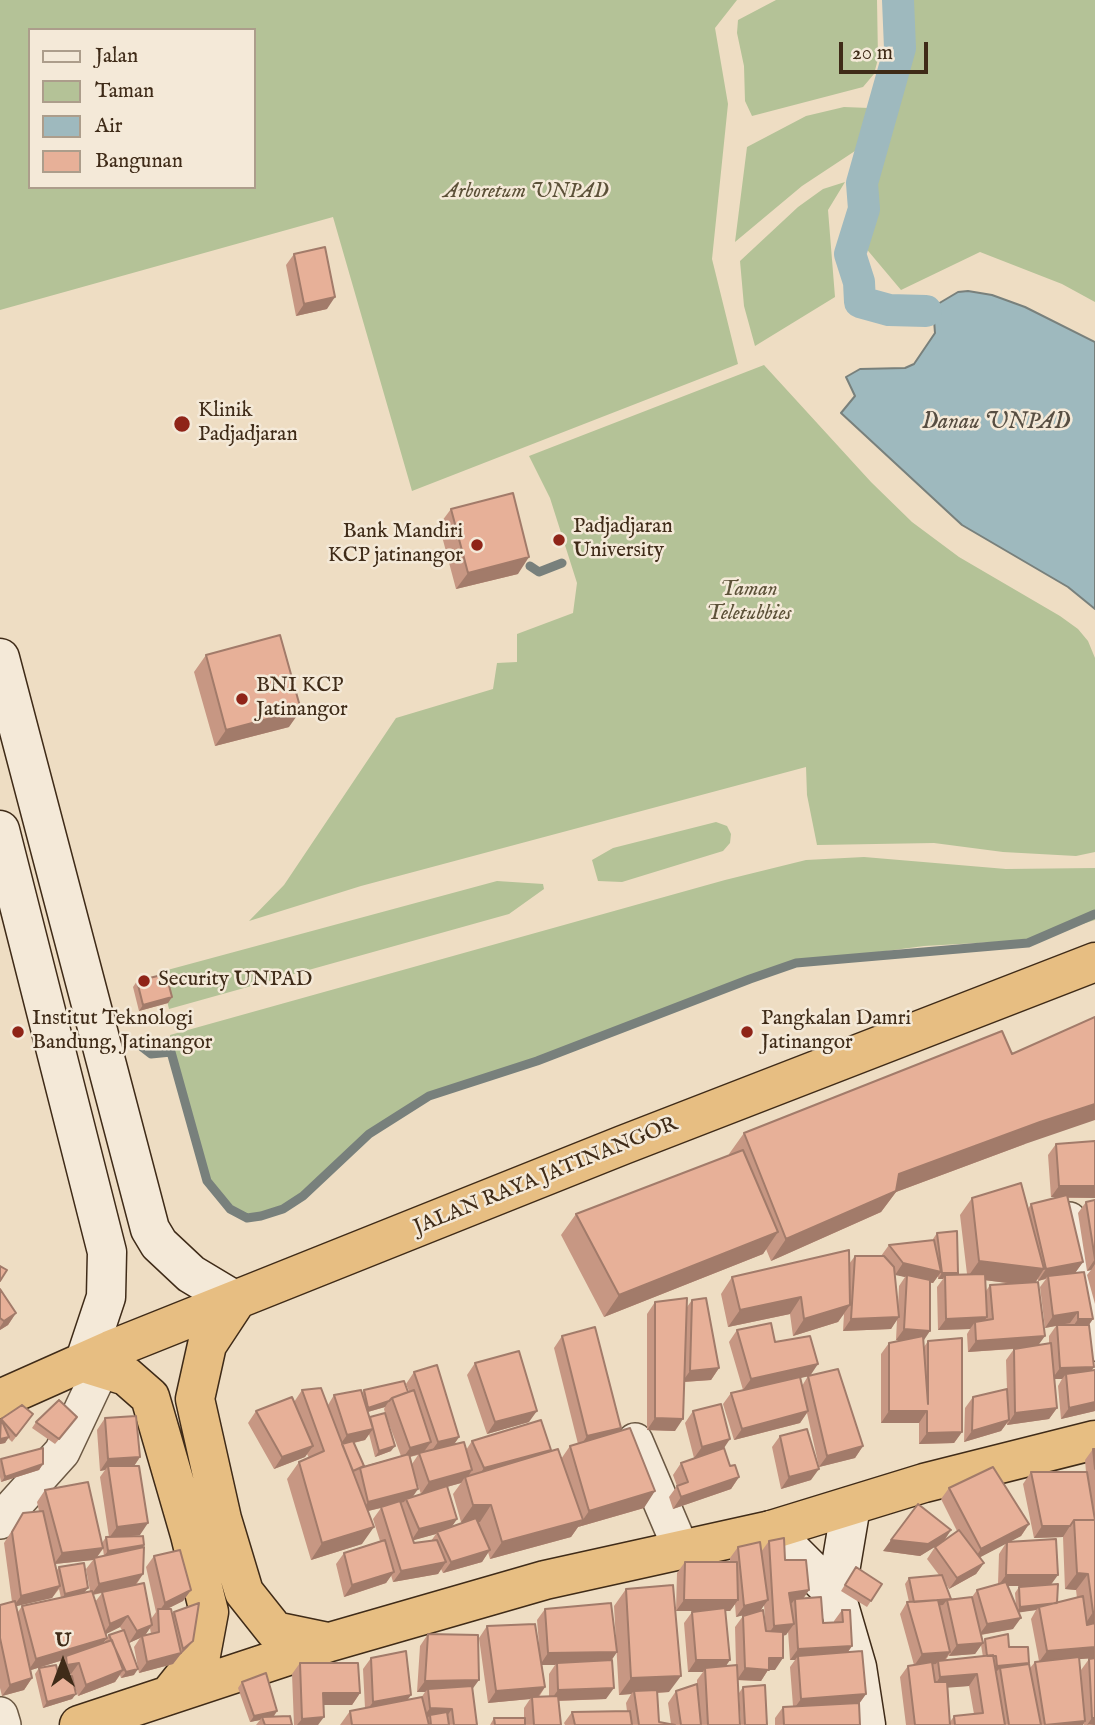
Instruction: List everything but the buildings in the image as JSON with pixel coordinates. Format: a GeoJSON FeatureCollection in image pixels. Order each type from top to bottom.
{"type":"FeatureCollection","features":[{"type":"Feature","properties":{"kind":"highway","name":"JALAN RAYA JATINANGOR"},"geometry":{"type":"LineString","coordinates":[[0,1399],[236,1301],[772,1086],[1095,962]]}},
{"type":"Feature","properties":{"kind":"highway"},"geometry":{"type":"LineString","coordinates":[[236,1301],[207,1345],[195,1399],[222,1519],[244,1592],[275,1631],[330,1642]]}},
{"type":"Feature","properties":{"kind":"highway"},"geometry":{"type":"LineString","coordinates":[[98,1360],[126,1376],[150,1397],[209,1612],[201,1655],[169,1695]]}},
{"type":"Feature","properties":{"kind":"highway"},"geometry":{"type":"LineString","coordinates":[[79,1725],[330,1642],[545,1580],[771,1530],[963,1473],[1095,1440]]}},
{"type":"Feature","properties":{"kind":"main road"},"geometry":{"type":"LineString","coordinates":[[0,658],[150,1229],[159,1244],[191,1274],[236,1301]]}},
{"type":"Feature","properties":{"kind":"main road"},"geometry":{"type":"LineString","coordinates":[[0,830],[42,987],[107,1252],[106,1297],[98,1360]]}},
{"type":"Feature","properties":{"kind":"main road"},"geometry":{"type":"LineString","coordinates":[[851,1506],[836,1595],[857,1667],[866,1725]]}},
{"type":"Feature","properties":{"kind":"main road"},"geometry":{"type":"LineString","coordinates":[[771,1530],[836,1595]]}},
{"type":"Feature","properties":{"kind":"street"},"geometry":{"type":"LineString","coordinates":[[42,987],[84,976]]}},
{"type":"Feature","properties":{"kind":"street"},"geometry":{"type":"LineString","coordinates":[[1066,1208],[1095,1343]]}},
{"type":"Feature","properties":{"kind":"street"},"geometry":{"type":"LineString","coordinates":[[0,1521],[62,1452],[98,1360]]}},
{"type":"Feature","properties":{"kind":"street"},"geometry":{"type":"LineString","coordinates":[[635,1441],[681,1549]]}},
{"type":"Feature","properties":{"kind":"street"},"geometry":{"type":"LineString","coordinates":[[0,1715],[3,1725]]}},
{"type":"Feature","properties":{"kind":"green space","name":"Arboretum UNPAD"},"geometry":{"type":"Polygon","coordinates":[[[0,0],[737,0],[715,28],[728,104],[712,259],[738,364],[412,491],[333,217],[0,310],[0,0]]]}},
{"type":"Feature","properties":{"kind":"green space"},"geometry":{"type":"Polygon","coordinates":[[[776,0],[877,0],[878,59],[874,74],[863,87],[752,116],[745,101],[744,66],[737,33],[738,20],[776,0]]]}},
{"type":"Feature","properties":{"kind":"green space"},"geometry":{"type":"Polygon","coordinates":[[[893,0],[1095,0],[1095,302],[1062,284],[980,252],[901,290],[864,246],[897,47],[893,0]]]}},
{"type":"Feature","properties":{"kind":"green space"},"geometry":{"type":"Polygon","coordinates":[[[844,107],[869,108],[858,149],[802,186],[735,242],[747,147],[806,116],[844,107]]]}},
{"type":"Feature","properties":{"kind":"green space"},"geometry":{"type":"Polygon","coordinates":[[[845,182],[828,210],[835,297],[755,346],[744,306],[740,261],[798,207],[823,189],[845,182]]]}},
{"type":"Feature","properties":{"kind":"green space","name":"Taman Teletubbies"},"geometry":{"type":"Polygon","coordinates":[[[764,365],[871,482],[912,522],[959,557],[1060,616],[1078,629],[1088,641],[1095,658],[1095,852],[1076,856],[1003,852],[934,843],[817,845],[807,795],[806,767],[361,886],[249,921],[284,885],[396,718],[493,689],[497,663],[517,662],[517,634],[573,613],[577,583],[550,498],[529,456],[764,365]]]}},
{"type":"Feature","properties":{"kind":"green space"},"geometry":{"type":"Polygon","coordinates":[[[716,822],[727,826],[731,834],[730,843],[723,851],[622,882],[598,881],[592,860],[613,848],[716,822]]]}},
{"type":"Feature","properties":{"kind":"green space"},"geometry":{"type":"Polygon","coordinates":[[[864,857],[1006,869],[1095,868],[1095,920],[1031,940],[924,946],[796,963],[750,979],[537,1061],[429,1096],[369,1134],[303,1196],[283,1209],[261,1216],[247,1218],[230,1209],[207,1181],[171,1052],[170,1035],[725,880],[806,860],[864,857]]]}},
{"type":"Feature","properties":{"kind":"green space"},"geometry":{"type":"Polygon","coordinates":[[[497,881],[543,884],[544,889],[509,914],[169,1009],[160,972],[497,881]]]}},
{"type":"Feature","properties":{"kind":"water","name":"Danau UNPAD"},"geometry":{"type":"Polygon","coordinates":[[[958,292],[992,295],[1025,307],[1095,342],[1095,609],[1068,587],[962,525],[841,413],[855,396],[846,377],[860,369],[905,368],[914,364],[935,333],[934,320],[926,311],[958,292]]]}},
{"type":"Feature","properties":{"kind":"waterway"},"geometry":{"type":"LineString","coordinates":[[898,0],[900,48],[862,183],[864,209],[850,254],[859,282],[860,302],[889,310],[926,311]]}},
{"type":"Feature","properties":{"kind":"waterway"},"geometry":{"type":"LineString","coordinates":[[530,566],[539,572],[562,563]]}},
{"type":"Feature","properties":{"kind":"waterway"},"geometry":{"type":"LineString","coordinates":[[142,1047],[151,1054],[171,1052],[207,1181],[230,1209],[247,1218],[283,1209],[303,1196],[369,1134],[429,1096],[537,1061],[750,979],[796,963],[1028,943],[1095,914]]}},
{"type":"Feature","properties":{"kind":"place","name":"Klinik Padjadjaran"},"geometry":{"type":"Point","coordinates":[182,424]}},
{"type":"Feature","properties":{"kind":"place","name":"Padjadjaran University"},"geometry":{"type":"Point","coordinates":[559,540]}},
{"type":"Feature","properties":{"kind":"place","name":"Bank Mandiri KCP jatinangor"},"geometry":{"type":"Point","coordinates":[477,545]}},
{"type":"Feature","properties":{"kind":"place","name":"BNI KCP Jatinangor"},"geometry":{"type":"Point","coordinates":[242,699]}},
{"type":"Feature","properties":{"kind":"place","name":"Security UNPAD"},"geometry":{"type":"Point","coordinates":[144,981]}},
{"type":"Feature","properties":{"kind":"place","name":"Institut Teknologi Bandung, Jatinangor"},"geometry":{"type":"Point","coordinates":[18,1032]}},
{"type":"Feature","properties":{"kind":"place","name":"Pangkalan Damri Jatinangor"},"geometry":{"type":"Point","coordinates":[747,1032]}}]}
